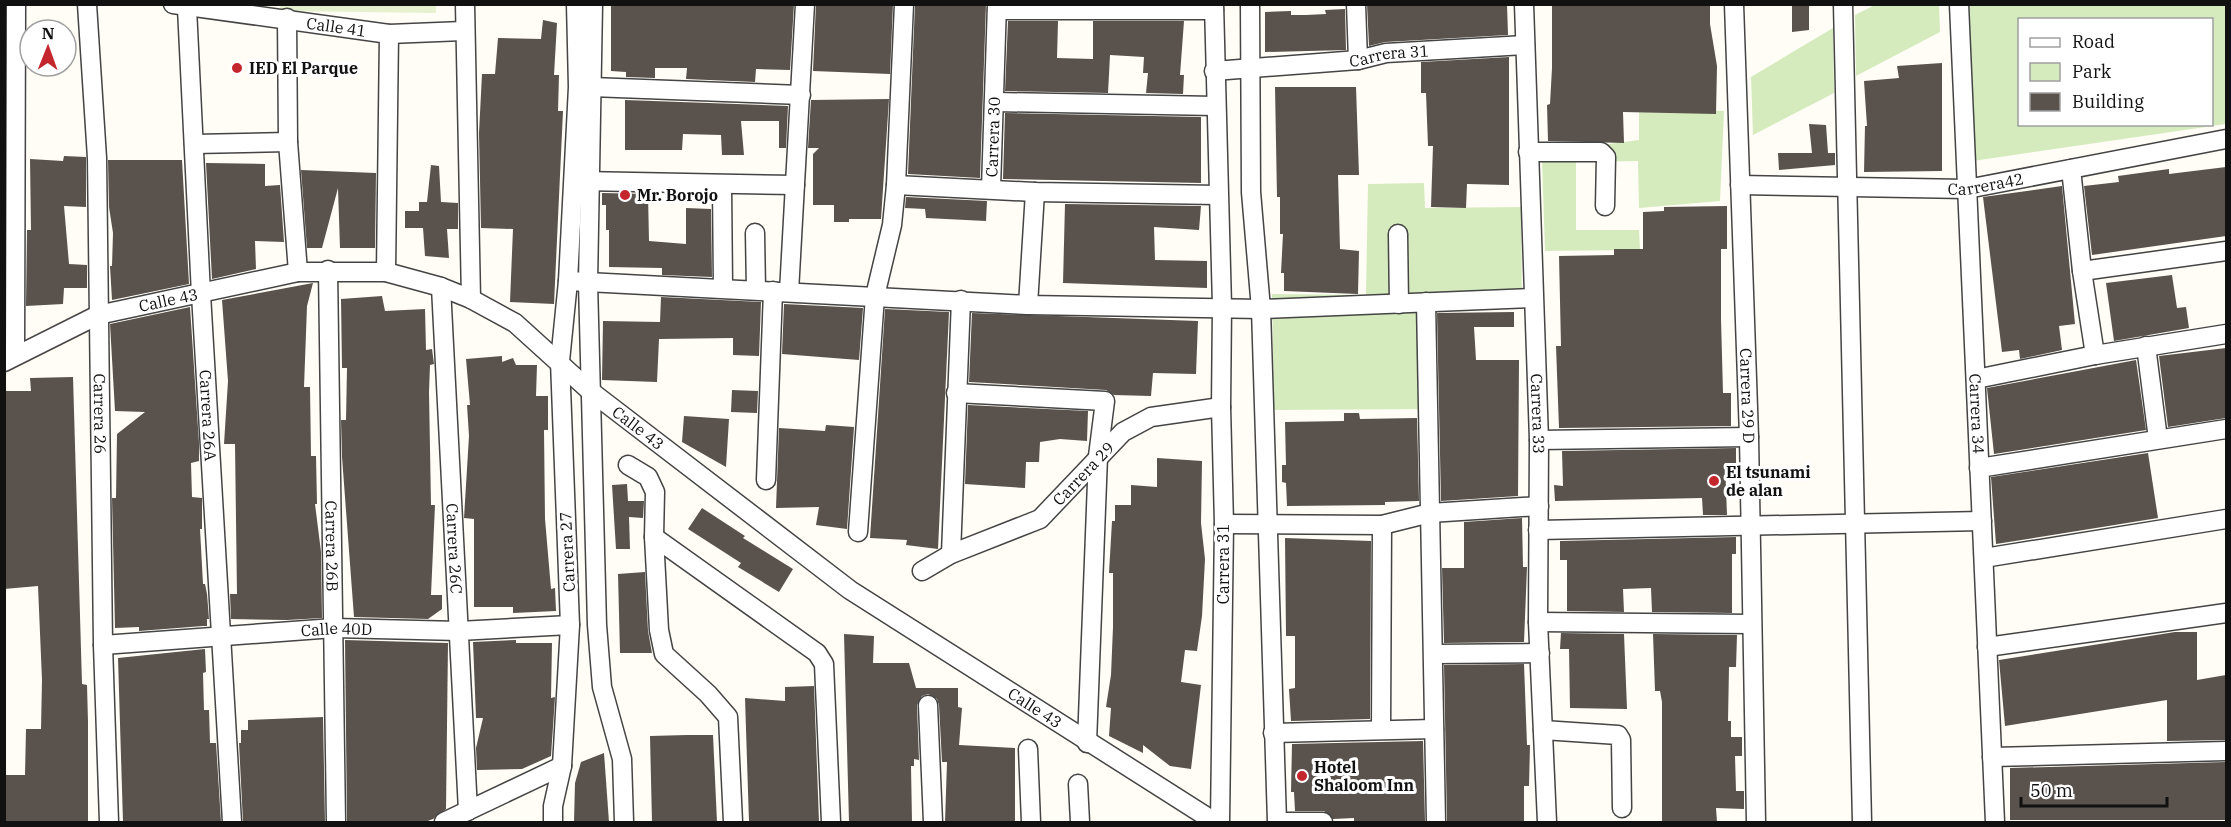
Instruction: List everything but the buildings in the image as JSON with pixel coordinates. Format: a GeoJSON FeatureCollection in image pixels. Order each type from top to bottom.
{"type":"FeatureCollection","features":[{"type":"Feature","properties":{"kind":"street"},"geometry":{"type":"LineString","coordinates":[[10,358],[10,105],[16,4]]}},
{"type":"Feature","properties":{"kind":"street","name":"Carrera 26"},"geometry":{"type":"LineString","coordinates":[[87,4],[97,158],[102,645],[109,822]]}},
{"type":"Feature","properties":{"kind":"street"},"geometry":{"type":"LineString","coordinates":[[465,4],[471,299]]}},
{"type":"Feature","properties":{"kind":"street","name":"Carrera 27"},"geometry":{"type":"LineString","coordinates":[[576,4],[588,283],[592,488],[602,687],[622,759],[624,822]]}},
{"type":"Feature","properties":{"kind":"street","name":"Carrera 27"},"geometry":{"type":"LineString","coordinates":[[553,822],[553,806],[562,766],[570,624],[560,361],[568,281],[583,181],[591,87],[593,4]]}},
{"type":"Feature","properties":{"kind":"street"},"geometry":{"type":"LineString","coordinates":[[766,480],[773,291],[795,185],[805,4]]}},
{"type":"Feature","properties":{"kind":"street"},"geometry":{"type":"LineString","coordinates":[[858,532],[876,296],[892,225],[896,185],[904,4]]}},
{"type":"Feature","properties":{"kind":"street"},"geometry":{"type":"LineString","coordinates":[[1250,4],[1251,192],[1261,309],[1277,822],[1323,822]]}},
{"type":"Feature","properties":{"kind":"street"},"geometry":{"type":"LineString","coordinates":[[1356,4],[1358,60]]}},
{"type":"Feature","properties":{"kind":"street","name":"Carrera 33"},"geometry":{"type":"LineString","coordinates":[[1524,4],[1532,298],[1539,440],[1538,622],[1547,822]]}},
{"type":"Feature","properties":{"kind":"street","name":"Carrera 29 D"},"geometry":{"type":"LineString","coordinates":[[1734,4],[1749,437],[1756,822]]}},
{"type":"Feature","properties":{"kind":"street"},"geometry":{"type":"LineString","coordinates":[[1843,4],[1853,523],[1862,822]]}},
{"type":"Feature","properties":{"kind":"street","name":"Carrera 34"},"geometry":{"type":"LineString","coordinates":[[1959,4],[1995,822]]}},
{"type":"Feature","properties":{"kind":"street","name":"Calle 41"},"geometry":{"type":"LineString","coordinates":[[180,6],[287,18],[389,34],[464,31]]}},
{"type":"Feature","properties":{"kind":"street","name":"Carrera 26A"},"geometry":{"type":"LineString","coordinates":[[180,6],[194,144],[232,822]]}},
{"type":"Feature","properties":{"kind":"street"},"geometry":{"type":"LineString","coordinates":[[997,7],[1214,7]]}},
{"type":"Feature","properties":{"kind":"street","name":"Carrera 30"},"geometry":{"type":"LineString","coordinates":[[997,7],[996,102],[991,188],[1035,192],[1218,195]]}},
{"type":"Feature","properties":{"kind":"street","name":"Carrera 31"},"geometry":{"type":"LineString","coordinates":[[1214,7],[1222,306],[1221,407],[1224,524],[1220,822]]}},
{"type":"Feature","properties":{"kind":"street"},"geometry":{"type":"LineString","coordinates":[[287,18],[288,142],[298,272]]}},
{"type":"Feature","properties":{"kind":"street"},"geometry":{"type":"LineString","coordinates":[[386,272],[389,34]]}},
{"type":"Feature","properties":{"kind":"street","name":"Carrera 31"},"geometry":{"type":"LineString","coordinates":[[1214,71],[1358,60],[1386,53],[1525,45]]}},
{"type":"Feature","properties":{"kind":"street"},"geometry":{"type":"LineString","coordinates":[[591,87],[801,95]]}},
{"type":"Feature","properties":{"kind":"street"},"geometry":{"type":"LineString","coordinates":[[996,102],[1215,106]]}},
{"type":"Feature","properties":{"kind":"street","name":"Carrera42"},"geometry":{"type":"LineString","coordinates":[[1740,185],[1967,189],[2226,140]]}},
{"type":"Feature","properties":{"kind":"street"},"geometry":{"type":"LineString","coordinates":[[194,144],[288,142]]}},
{"type":"Feature","properties":{"kind":"street"},"geometry":{"type":"LineString","coordinates":[[1528,153],[1601,153],[1606,157],[1605,206]]}},
{"type":"Feature","properties":{"kind":"street"},"geometry":{"type":"LineString","coordinates":[[2072,169],[2082,271],[2095,355]]}},
{"type":"Feature","properties":{"kind":"street"},"geometry":{"type":"LineString","coordinates":[[583,181],[795,185]]}},
{"type":"Feature","properties":{"kind":"street"},"geometry":{"type":"LineString","coordinates":[[722,185],[723,287]]}},
{"type":"Feature","properties":{"kind":"street"},"geometry":{"type":"LineString","coordinates":[[896,185],[991,188]]}},
{"type":"Feature","properties":{"kind":"street"},"geometry":{"type":"LineString","coordinates":[[1028,305],[1035,192]]}},
{"type":"Feature","properties":{"kind":"street"},"geometry":{"type":"LineString","coordinates":[[755,233],[773,291]]}},
{"type":"Feature","properties":{"kind":"street"},"geometry":{"type":"LineString","coordinates":[[1398,234],[1399,304]]}},
{"type":"Feature","properties":{"kind":"street"},"geometry":{"type":"LineString","coordinates":[[2082,271],[2226,251]]}},
{"type":"Feature","properties":{"kind":"street","name":"Calle 43"},"geometry":{"type":"LineString","coordinates":[[10,358],[98,315],[298,272],[328,270],[386,272],[441,286],[515,323],[590,390],[850,590],[1087,743],[1215,822]]}},
{"type":"Feature","properties":{"kind":"street","name":"Carrera 26B"},"geometry":{"type":"LineString","coordinates":[[328,270],[336,822]]}},
{"type":"Feature","properties":{"kind":"street"},"geometry":{"type":"LineString","coordinates":[[568,281],[723,287],[1028,305],[1222,306],[1261,309],[1532,298]]}},
{"type":"Feature","properties":{"kind":"street","name":"Carrera 26C"},"geometry":{"type":"LineString","coordinates":[[441,286],[468,811]]}},
{"type":"Feature","properties":{"kind":"street"},"geometry":{"type":"LineString","coordinates":[[951,554],[961,300]]}},
{"type":"Feature","properties":{"kind":"street"},"geometry":{"type":"LineString","coordinates":[[1426,302],[1436,822]]}},
{"type":"Feature","properties":{"kind":"street"},"geometry":{"type":"LineString","coordinates":[[1976,379],[2095,355],[2226,334]]}},
{"type":"Feature","properties":{"kind":"street"},"geometry":{"type":"LineString","coordinates":[[2146,346],[2158,439]]}},
{"type":"Feature","properties":{"kind":"street"},"geometry":{"type":"LineString","coordinates":[[957,393],[1105,401],[1098,456],[1087,743]]}},
{"type":"Feature","properties":{"kind":"street","name":"Carrera 29"},"geometry":{"type":"LineString","coordinates":[[922,571],[951,554],[1040,519],[1123,432],[1151,417],[1221,407]]}},
{"type":"Feature","properties":{"kind":"street"},"geometry":{"type":"LineString","coordinates":[[1979,468],[2226,429]]}},
{"type":"Feature","properties":{"kind":"street"},"geometry":{"type":"LineString","coordinates":[[1539,440],[1749,437]]}},
{"type":"Feature","properties":{"kind":"street"},"geometry":{"type":"LineString","coordinates":[[628,465],[648,477],[654,492],[659,630],[664,654],[708,694],[728,717],[733,822]]}},
{"type":"Feature","properties":{"kind":"street"},"geometry":{"type":"LineString","coordinates":[[564,489],[592,488]]}},
{"type":"Feature","properties":{"kind":"street"},"geometry":{"type":"LineString","coordinates":[[1224,524],[1382,525],[1430,513],[1539,506]]}},
{"type":"Feature","properties":{"kind":"street"},"geometry":{"type":"LineString","coordinates":[[1984,558],[2226,519]]}},
{"type":"Feature","properties":{"kind":"street"},"geometry":{"type":"LineString","coordinates":[[1538,530],[1982,521]]}},
{"type":"Feature","properties":{"kind":"street"},"geometry":{"type":"LineString","coordinates":[[1381,729],[1382,525]]}},
{"type":"Feature","properties":{"kind":"street"},"geometry":{"type":"LineString","coordinates":[[654,537],[817,653],[824,664],[831,822]]}},
{"type":"Feature","properties":{"kind":"street"},"geometry":{"type":"LineString","coordinates":[[1987,647],[2226,613]]}},
{"type":"Feature","properties":{"kind":"street"},"geometry":{"type":"LineString","coordinates":[[1538,622],[1751,624]]}},
{"type":"Feature","properties":{"kind":"street","name":"Calle 40D"},"geometry":{"type":"LineString","coordinates":[[102,645],[334,628],[459,631],[570,624]]}},
{"type":"Feature","properties":{"kind":"street"},"geometry":{"type":"LineString","coordinates":[[1434,654],[1540,653]]}},
{"type":"Feature","properties":{"kind":"street"},"geometry":{"type":"LineString","coordinates":[[928,705],[933,822]]}},
{"type":"Feature","properties":{"kind":"street"},"geometry":{"type":"LineString","coordinates":[[1273,734],[1434,729]]}},
{"type":"Feature","properties":{"kind":"street"},"geometry":{"type":"LineString","coordinates":[[1543,730],[1618,735],[1622,808]]}},
{"type":"Feature","properties":{"kind":"street"},"geometry":{"type":"LineString","coordinates":[[1028,749],[1031,822]]}},
{"type":"Feature","properties":{"kind":"street"},"geometry":{"type":"LineString","coordinates":[[1992,757],[2226,751]]}},
{"type":"Feature","properties":{"kind":"street"},"geometry":{"type":"LineString","coordinates":[[444,822],[562,766]]}},
{"type":"Feature","properties":{"kind":"street"},"geometry":{"type":"LineString","coordinates":[[1078,783],[1080,822]]}},
{"type":"Feature","properties":{"kind":"green space"},"geometry":{"type":"Polygon","coordinates":[[[280,4],[436,5],[436,13],[280,11],[280,4]]]}},
{"type":"Feature","properties":{"kind":"green space"},"geometry":{"type":"Polygon","coordinates":[[[1875,5],[1939,5],[1940,32],[1856,76],[1855,15],[1875,5]]]}},
{"type":"Feature","properties":{"kind":"green space"},"geometry":{"type":"Polygon","coordinates":[[[1969,5],[2226,5],[2226,124],[2213,126],[2213,18],[2018,18],[2018,126],[2212,126],[1973,161],[1969,5]]]}},
{"type":"Feature","properties":{"kind":"green space"},"geometry":{"type":"Polygon","coordinates":[[[1833,28],[1834,93],[1753,135],[1751,77],[1833,28]]]}},
{"type":"Feature","properties":{"kind":"green space"},"geometry":{"type":"Polygon","coordinates":[[[1639,109],[1724,111],[1720,201],[1639,208],[1638,161],[1576,162],[1576,230],[1639,230],[1640,250],[1545,251],[1542,159],[1587,147],[1639,140],[1639,109]]]}},
{"type":"Feature","properties":{"kind":"green space"},"geometry":{"type":"Polygon","coordinates":[[[1424,183],[1425,208],[1521,207],[1522,307],[1428,308],[1430,409],[1274,410],[1272,294],[1366,295],[1368,184],[1424,183]]]}},
{"type":"Feature","properties":{"kind":"place","name":"IED El Parque"},"geometry":{"type":"Point","coordinates":[237,68]}},
{"type":"Feature","properties":{"kind":"place","name":"Mr. Borojo"},"geometry":{"type":"Point","coordinates":[625,195]}},
{"type":"Feature","properties":{"kind":"place","name":"El tsunami de alan"},"geometry":{"type":"Point","coordinates":[1714,481]}},
{"type":"Feature","properties":{"kind":"place","name":"Hotel Shaloom Inn"},"geometry":{"type":"Point","coordinates":[1302,776]}}]}
